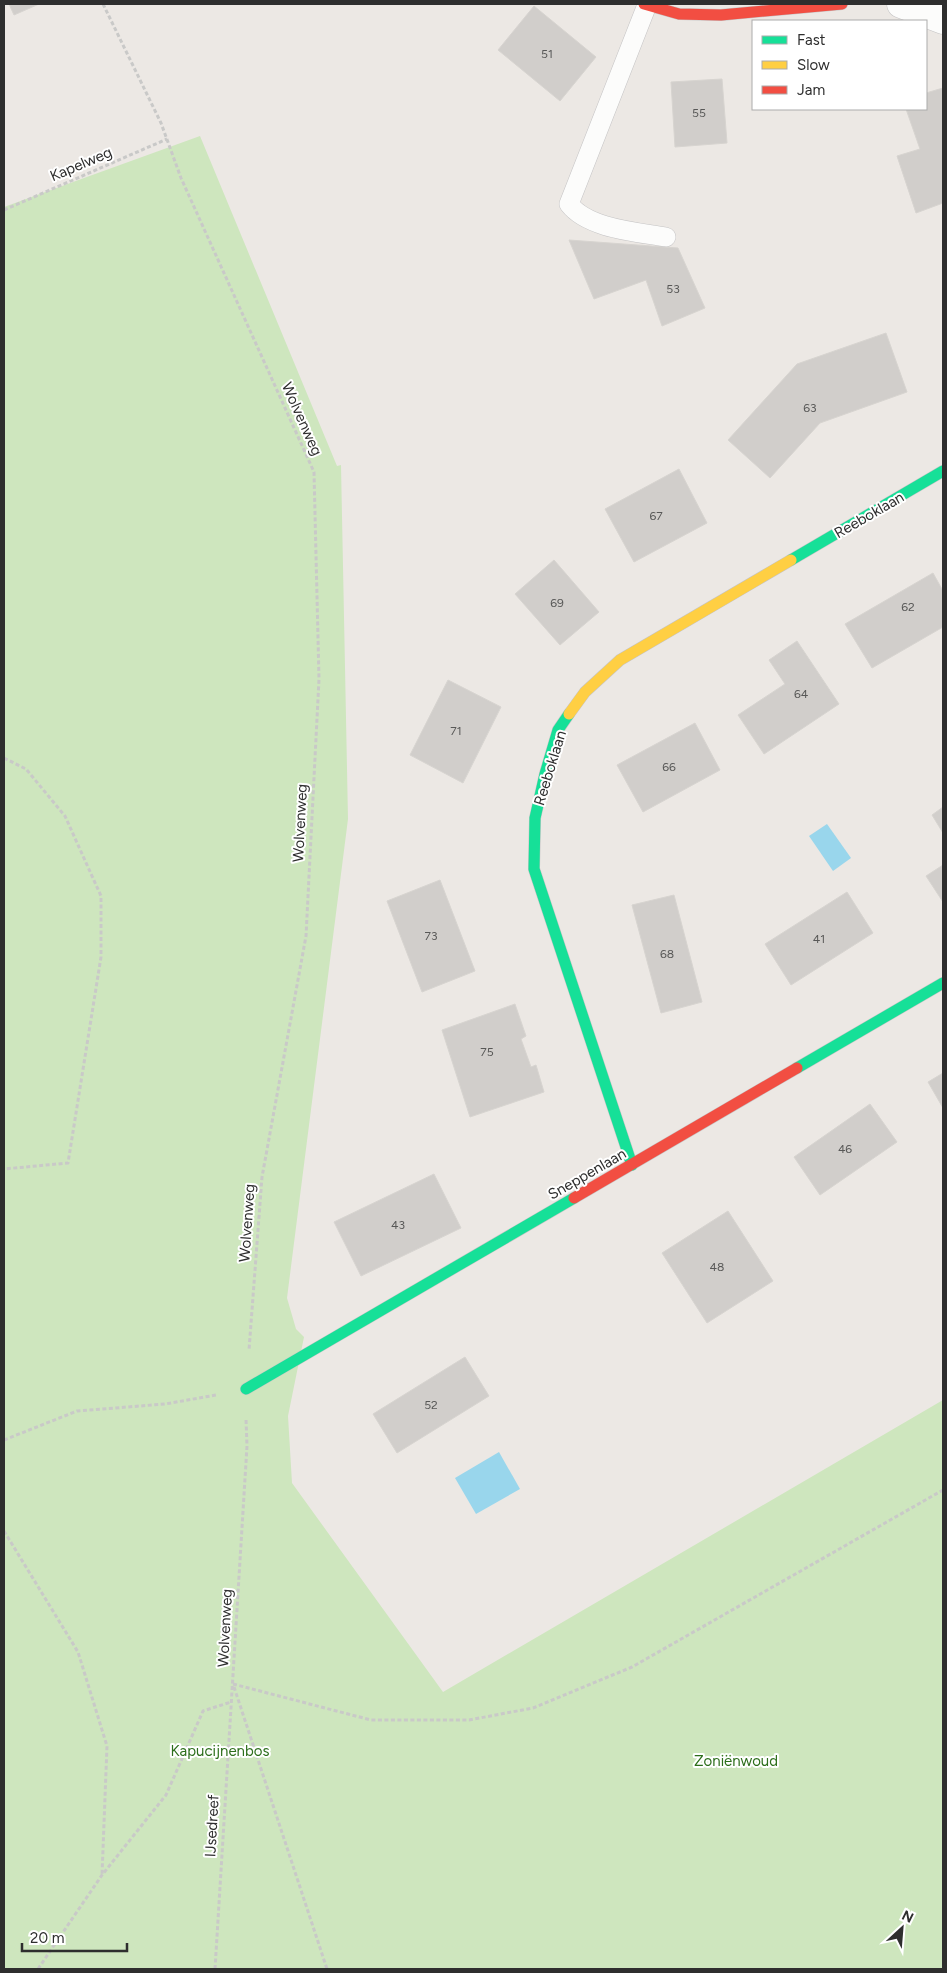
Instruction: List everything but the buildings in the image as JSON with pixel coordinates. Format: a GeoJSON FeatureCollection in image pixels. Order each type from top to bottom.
{"type":"FeatureCollection","features":[{"type":"Feature","properties":{"kind":"street"},"geometry":{"type":"LineString","coordinates":[[646,4],[679,14],[721,14],[842,4]]}},
{"type":"Feature","properties":{"kind":"street"},"geometry":{"type":"LineString","coordinates":[[901,4],[943,20]]}},
{"type":"Feature","properties":{"kind":"street","name":"Reeboklaan"},"geometry":{"type":"LineString","coordinates":[[632,1166],[534,869],[535,818],[558,730],[585,692],[620,660],[943,471]]}},
{"type":"Feature","properties":{"kind":"street","name":"Sneppenlaan"},"geometry":{"type":"LineString","coordinates":[[246,1390],[943,983]]}},
{"type":"Feature","properties":{"kind":"lane"},"geometry":{"type":"LineString","coordinates":[[646,4],[570,204],[575,212],[607,226],[666,237]]}},
{"type":"Feature","properties":{"kind":"path","name":"Wolvenweg"},"geometry":{"type":"LineString","coordinates":[[103,4],[161,123],[181,178],[314,472],[319,679],[306,936],[262,1177],[246,1390],[247,1446],[234,1684]]}},
{"type":"Feature","properties":{"kind":"path","name":"Kapelweg"},"geometry":{"type":"LineString","coordinates":[[4,210],[167,139]]}},
{"type":"Feature","properties":{"kind":"path"},"geometry":{"type":"LineString","coordinates":[[4,758],[26,769],[65,816],[101,896],[101,957],[68,1163],[4,1170]]}},
{"type":"Feature","properties":{"kind":"path"},"geometry":{"type":"LineString","coordinates":[[4,1440],[77,1411],[165,1404],[246,1390]]}},
{"type":"Feature","properties":{"kind":"path"},"geometry":{"type":"LineString","coordinates":[[234,1684],[371,1720],[469,1720],[533,1708],[632,1667],[943,1490]]}},
{"type":"Feature","properties":{"kind":"path"},"geometry":{"type":"LineString","coordinates":[[4,1531],[78,1652],[108,1746],[102,1875]]}},
{"type":"Feature","properties":{"kind":"path"},"geometry":{"type":"LineString","coordinates":[[234,1684],[327,1969]]}},
{"type":"Feature","properties":{"kind":"path","name":"IJsedreef"},"geometry":{"type":"LineString","coordinates":[[215,1969],[231,1702],[234,1684]]}},
{"type":"Feature","properties":{"kind":"path"},"geometry":{"type":"LineString","coordinates":[[38,1969],[102,1875],[166,1795],[204,1711],[231,1702]]}},
{"type":"Feature","properties":{"kind":"green space","name":"Kapucijnenbos"},"geometry":{"type":"Polygon","coordinates":[[[200,136],[337,466],[341,465],[348,819],[287,1298],[296,1329],[304,1337],[288,1416],[292,1483],[443,1692],[943,1400],[943,1969],[4,1969],[4,207],[200,136]]]}},
{"type":"Feature","properties":{"kind":"water"},"geometry":{"type":"Polygon","coordinates":[[[827,824],[851,858],[833,871],[809,836],[827,824]]]}},
{"type":"Feature","properties":{"kind":"water"},"geometry":{"type":"Polygon","coordinates":[[[499,1452],[520,1489],[476,1514],[455,1478],[499,1452]]]}},
{"type":"Feature","properties":{"kind":"traffic: fast"},"geometry":{"type":"LineString","coordinates":[[791,560],[943,471]]}},
{"type":"Feature","properties":{"kind":"traffic: fast"},"geometry":{"type":"LineString","coordinates":[[569,714],[558,730],[535,818],[534,869],[632,1165]]}},
{"type":"Feature","properties":{"kind":"traffic: fast"},"geometry":{"type":"LineString","coordinates":[[797,1068],[943,983]]}},
{"type":"Feature","properties":{"kind":"traffic: fast"},"geometry":{"type":"LineString","coordinates":[[246,1389],[574,1198]]}},
{"type":"Feature","properties":{"kind":"traffic: slow"},"geometry":{"type":"LineString","coordinates":[[569,714],[585,692],[620,660],[791,560]]}},
{"type":"Feature","properties":{"kind":"traffic: jam"},"geometry":{"type":"LineString","coordinates":[[644,4],[679,14],[721,15],[842,4]]}},
{"type":"Feature","properties":{"kind":"traffic: jam"},"geometry":{"type":"LineString","coordinates":[[574,1198],[797,1068]]}},
{"type":"Feature","properties":{"kind":"park label","name":"Zoniënwoud"},"geometry":{"type":"Point","coordinates":[736,1761]}}]}
